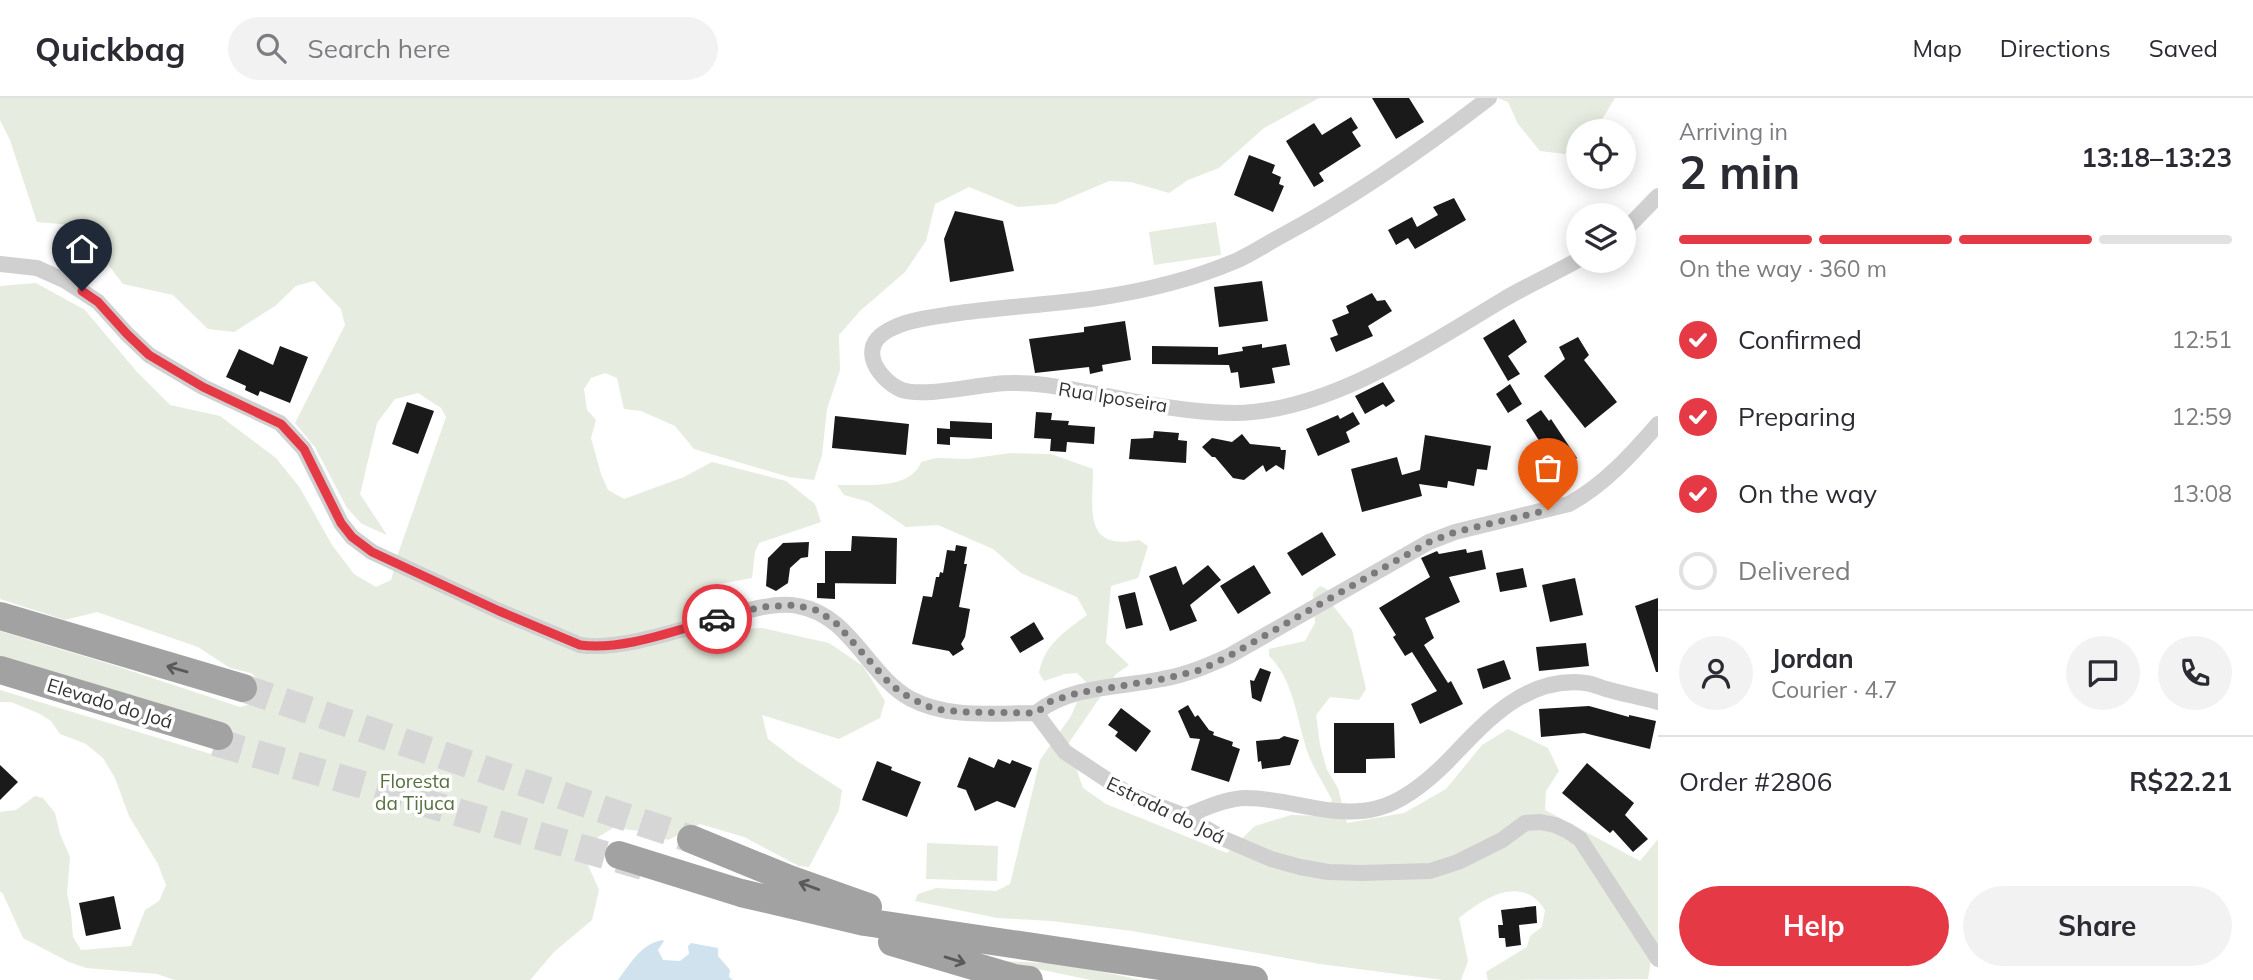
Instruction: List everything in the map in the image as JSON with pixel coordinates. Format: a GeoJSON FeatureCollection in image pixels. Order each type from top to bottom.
{"type":"FeatureCollection","features":[{"type":"Feature","properties":{"kind":"highway"},"geometry":{"type":"LineString","coordinates":[[3,617],[243,688]]}},
{"type":"Feature","properties":{"kind":"highway","name":"Elevado do Joá"},"geometry":{"type":"LineString","coordinates":[[0,670],[217,739],[0,678]]}},
{"type":"Feature","properties":{"kind":"highway"},"geometry":{"type":"LineString","coordinates":[[691,839],[864,906],[1016,944]]}},
{"type":"Feature","properties":{"kind":"highway"},"geometry":{"type":"LineString","coordinates":[[619,856],[741,893],[798,907],[928,932],[1254,980]]}},
{"type":"Feature","properties":{"kind":"highway"},"geometry":{"type":"LineString","coordinates":[[842,928],[1029,980]]}},
{"type":"Feature","properties":{"kind":"street","name":"Rua Iposeira"},"geometry":{"type":"LineString","coordinates":[[1489,98],[1436,139],[1360,191],[1326,213],[1239,260],[1138,291],[971,311],[897,325],[878,336],[871,348],[873,364],[887,381],[902,390],[930,391],[1014,383],[1069,389],[1153,405],[1234,413],[1279,408],[1337,391],[1566,266]]}},
{"type":"Feature","properties":{"kind":"street"},"geometry":{"type":"LineString","coordinates":[[1636,219],[1658,196]]}},
{"type":"Feature","properties":{"kind":"street"},"geometry":{"type":"LineString","coordinates":[[0,264],[37,268],[66,281],[98,302],[149,355],[203,387],[281,424],[304,449],[341,523],[352,537],[372,552],[499,611],[580,645],[592,647],[621,645],[761,607],[795,605],[816,610],[835,622],[891,685],[934,709],[963,712],[1036,713],[1051,701],[1078,693],[1200,670],[1429,542],[1455,532],[1569,505],[1605,479],[1658,424]]}},
{"type":"Feature","properties":{"kind":"street"},"geometry":{"type":"LineString","coordinates":[[1185,816],[1246,798],[1353,812],[1380,808],[1414,790],[1440,769],[1481,726],[1509,704],[1535,689],[1560,683],[1586,683],[1658,702]]}},
{"type":"Feature","properties":{"kind":"street","name":"Estrada do Joá"},"geometry":{"type":"LineString","coordinates":[[1036,713],[1065,752],[1130,795],[1185,816],[1222,838],[1271,859],[1328,872],[1442,869],[1502,839],[1525,823],[1555,825],[1580,839],[1658,959]]}},
{"type":"Feature","properties":{"kind":"green space","name":"Floresta da Tijuca"},"geometry":{"type":"Polygon","coordinates":[[[0,98],[1319,98],[1264,128],[1219,168],[1188,180],[1169,193],[1131,182],[1109,181],[1055,204],[1018,207],[969,187],[935,204],[926,241],[905,272],[860,311],[839,335],[840,370],[827,409],[822,455],[814,480],[789,477],[694,449],[675,426],[641,411],[624,409],[617,378],[605,373],[591,378],[584,389],[587,410],[596,420],[591,438],[608,490],[624,499],[684,477],[712,462],[786,481],[815,504],[821,522],[759,543],[755,552],[752,578],[709,586],[693,594],[688,610],[689,618],[699,632],[762,628],[829,643],[863,666],[885,701],[880,718],[839,739],[762,715],[768,739],[842,790],[839,810],[809,867],[799,866],[744,837],[700,824],[668,840],[651,832],[613,828],[598,837],[588,865],[599,890],[592,920],[554,952],[530,980],[175,980],[157,974],[86,968],[23,938],[0,891],[0,812],[16,810],[35,796],[43,798],[55,813],[70,857],[67,894],[73,937],[81,950],[131,946],[145,910],[159,901],[166,885],[158,864],[129,816],[115,778],[103,758],[86,744],[60,734],[51,721],[40,714],[11,702],[0,702],[0,690],[211,754],[224,748],[0,657],[0,631],[240,707],[251,704],[257,678],[251,673],[230,668],[198,647],[97,612],[65,620],[0,599],[0,286],[36,283],[85,310],[137,372],[170,405],[220,416],[276,458],[300,488],[332,545],[354,574],[376,587],[391,580],[446,417],[441,408],[418,393],[395,399],[377,423],[360,494],[387,535],[362,524],[347,508],[315,447],[295,423],[345,325],[341,309],[314,281],[296,286],[275,306],[234,332],[208,329],[173,295],[123,284],[82,226],[37,222],[10,140],[0,120],[0,98]]]}},
{"type":"Feature","properties":{"kind":"green space"},"geometry":{"type":"Polygon","coordinates":[[[1498,98],[1615,98],[1602,119],[1566,119],[1565,154],[1540,151],[1518,124],[1508,102],[1498,98]]]}},
{"type":"Feature","properties":{"kind":"green space"},"geometry":{"type":"Polygon","coordinates":[[[1216,222],[1221,255],[1154,265],[1149,232],[1216,222]]]}},
{"type":"Feature","properties":{"kind":"green space"},"geometry":{"type":"Polygon","coordinates":[[[1010,453],[1051,454],[1093,469],[1093,512],[1099,533],[1108,539],[1121,542],[1139,540],[1148,546],[1138,578],[1111,586],[1106,643],[1129,665],[1116,674],[1068,744],[1083,788],[1106,804],[1227,853],[1255,826],[1291,815],[1325,816],[1332,800],[1309,756],[1285,677],[1269,656],[1269,649],[1305,641],[1315,623],[1313,593],[1320,586],[1327,589],[1331,603],[1352,630],[1366,689],[1359,700],[1330,697],[1316,715],[1327,770],[1338,788],[1347,823],[1404,813],[1446,789],[1482,745],[1508,729],[1548,748],[1559,771],[1546,791],[1545,810],[1640,861],[1658,839],[1658,949],[1651,960],[1648,979],[1488,980],[1486,972],[1527,947],[1530,936],[1542,927],[1545,910],[1536,899],[1515,891],[1492,897],[1459,918],[1468,961],[1461,980],[1320,964],[1132,931],[1051,921],[997,918],[915,901],[918,894],[936,888],[996,891],[1010,884],[1040,760],[1071,716],[1086,682],[1077,673],[1044,681],[1039,673],[1051,647],[1087,615],[1077,597],[1021,573],[993,549],[938,525],[906,527],[869,502],[844,495],[837,485],[897,482],[916,471],[921,462],[936,458],[968,459],[1010,453]]]}},
{"type":"Feature","properties":{"kind":"green space"},"geometry":{"type":"Polygon","coordinates":[[[927,843],[998,846],[997,881],[926,879],[927,843]]]}},
{"type":"Feature","properties":{"kind":"green space"},"geometry":{"type":"Polygon","coordinates":[[[999,961],[1067,964],[1141,980],[1091,980],[999,961]]]}},
{"type":"Feature","properties":{"kind":"water"},"geometry":{"type":"Polygon","coordinates":[[[664,941],[658,950],[663,960],[680,961],[689,954],[688,946],[691,943],[718,948],[718,956],[730,970],[729,977],[733,980],[618,980],[642,950],[664,941]]]}},
{"type":"Feature","properties":{"kind":"building"},"geometry":{"type":"Polygon","coordinates":[[[1372,98],[1409,98],[1424,122],[1396,139],[1372,98]]]}},
{"type":"Feature","properties":{"kind":"building"},"geometry":{"type":"Polygon","coordinates":[[[1351,117],[1358,128],[1352,132],[1361,146],[1319,173],[1324,181],[1314,187],[1286,141],[1314,123],[1322,135],[1351,117]]]}},
{"type":"Feature","properties":{"kind":"building"},"geometry":{"type":"Polygon","coordinates":[[[1249,155],[1275,165],[1272,173],[1281,177],[1279,184],[1284,186],[1273,212],[1234,195],[1249,155]]]}},
{"type":"Feature","properties":{"kind":"building"},"geometry":{"type":"Polygon","coordinates":[[[1454,198],[1466,220],[1415,249],[1408,238],[1396,245],[1388,230],[1412,217],[1417,227],[1438,215],[1433,207],[1454,198]]]}},
{"type":"Feature","properties":{"kind":"building"},"geometry":{"type":"Polygon","coordinates":[[[955,211],[1003,221],[1014,271],[950,282],[944,239],[955,211]]]}},
{"type":"Feature","properties":{"kind":"building"},"geometry":{"type":"Polygon","coordinates":[[[1262,281],[1268,321],[1219,327],[1214,287],[1262,281]]]}},
{"type":"Feature","properties":{"kind":"building"},"geometry":{"type":"Polygon","coordinates":[[[1372,293],[1377,301],[1385,300],[1392,311],[1368,326],[1373,336],[1336,352],[1330,338],[1338,335],[1332,320],[1349,313],[1346,306],[1372,293]]]}},
{"type":"Feature","properties":{"kind":"building"},"geometry":{"type":"Polygon","coordinates":[[[1514,319],[1527,342],[1508,356],[1520,374],[1508,381],[1483,338],[1514,319]]]}},
{"type":"Feature","properties":{"kind":"building"},"geometry":{"type":"Polygon","coordinates":[[[1125,321],[1131,360],[1102,365],[1103,371],[1090,374],[1089,367],[1035,373],[1029,339],[1084,332],[1084,327],[1125,321]]]}},
{"type":"Feature","properties":{"kind":"building"},"geometry":{"type":"Polygon","coordinates":[[[1578,337],[1589,355],[1584,360],[1617,402],[1585,428],[1544,376],[1565,359],[1559,347],[1578,337]]]}},
{"type":"Feature","properties":{"kind":"building"},"geometry":{"type":"Polygon","coordinates":[[[1262,344],[1262,348],[1286,344],[1290,365],[1272,368],[1275,383],[1240,388],[1238,372],[1231,373],[1229,365],[1152,364],[1152,346],[1218,347],[1218,355],[1243,351],[1242,347],[1262,344]]]}},
{"type":"Feature","properties":{"kind":"building"},"geometry":{"type":"Polygon","coordinates":[[[280,346],[308,357],[290,403],[260,391],[258,396],[245,390],[246,386],[226,377],[239,349],[273,365],[280,346]]]}},
{"type":"Feature","properties":{"kind":"building"},"geometry":{"type":"Polygon","coordinates":[[[1383,382],[1395,401],[1365,414],[1355,396],[1383,382]]]}},
{"type":"Feature","properties":{"kind":"building"},"geometry":{"type":"Polygon","coordinates":[[[1510,384],[1522,404],[1508,413],[1496,394],[1510,384]]]}},
{"type":"Feature","properties":{"kind":"building"},"geometry":{"type":"Polygon","coordinates":[[[407,402],[434,411],[418,454],[392,444],[407,402]]]}},
{"type":"Feature","properties":{"kind":"building"},"geometry":{"type":"Polygon","coordinates":[[[1541,410],[1549,421],[1551,419],[1577,458],[1537,485],[1523,464],[1545,450],[1526,420],[1541,410]]]}},
{"type":"Feature","properties":{"kind":"building"},"geometry":{"type":"Polygon","coordinates":[[[1036,412],[1052,413],[1051,420],[1069,421],[1068,425],[1095,427],[1094,444],[1067,442],[1066,452],[1050,451],[1051,439],[1034,438],[1036,412]]]}},
{"type":"Feature","properties":{"kind":"building"},"geometry":{"type":"Polygon","coordinates":[[[1353,412],[1360,424],[1346,432],[1350,442],[1318,456],[1306,429],[1338,415],[1340,419],[1353,412]]]}},
{"type":"Feature","properties":{"kind":"building"},"geometry":{"type":"Polygon","coordinates":[[[835,416],[909,424],[906,455],[832,448],[835,416]]]}},
{"type":"Feature","properties":{"kind":"building"},"geometry":{"type":"Polygon","coordinates":[[[950,421],[992,423],[992,439],[950,437],[950,445],[937,444],[937,428],[950,429],[950,421]]]}},
{"type":"Feature","properties":{"kind":"building"},"geometry":{"type":"Polygon","coordinates":[[[1154,431],[1179,433],[1178,440],[1187,441],[1186,463],[1129,459],[1131,439],[1153,438],[1154,431]]]}},
{"type":"Feature","properties":{"kind":"building"},"geometry":{"type":"Polygon","coordinates":[[[1242,434],[1250,444],[1286,450],[1284,470],[1276,465],[1266,472],[1263,465],[1244,480],[1233,478],[1215,457],[1202,447],[1212,438],[1232,442],[1242,434]]]}},
{"type":"Feature","properties":{"kind":"building"},"geometry":{"type":"Polygon","coordinates":[[[1425,435],[1491,446],[1487,470],[1477,469],[1474,486],[1448,481],[1447,488],[1419,484],[1422,496],[1362,512],[1351,469],[1397,457],[1402,475],[1420,470],[1425,435]]]}},
{"type":"Feature","properties":{"kind":"building"},"geometry":{"type":"Polygon","coordinates":[[[1322,532],[1336,555],[1302,576],[1287,553],[1322,532]]]}},
{"type":"Feature","properties":{"kind":"building"},"geometry":{"type":"Polygon","coordinates":[[[852,536],[897,538],[896,584],[825,583],[825,551],[851,551],[852,536]]]}},
{"type":"Feature","properties":{"kind":"building"},"geometry":{"type":"Polygon","coordinates":[[[809,542],[808,557],[801,558],[790,568],[788,583],[776,591],[766,586],[768,558],[783,543],[809,542]]]}},
{"type":"Feature","properties":{"kind":"building"},"geometry":{"type":"Polygon","coordinates":[[[956,545],[967,547],[964,564],[967,564],[959,607],[970,609],[965,637],[961,644],[964,649],[953,656],[949,651],[912,644],[923,596],[932,597],[936,577],[939,577],[940,572],[943,573],[947,550],[955,551],[956,545]]]}},
{"type":"Feature","properties":{"kind":"building"},"geometry":{"type":"Polygon","coordinates":[[[1466,549],[1467,553],[1482,550],[1486,569],[1449,577],[1460,602],[1425,618],[1434,638],[1424,645],[1448,683],[1451,681],[1463,704],[1420,724],[1411,704],[1437,691],[1412,652],[1405,656],[1379,608],[1430,577],[1421,558],[1437,551],[1439,554],[1466,549]]]}},
{"type":"Feature","properties":{"kind":"building"},"geometry":{"type":"Polygon","coordinates":[[[1208,565],[1221,580],[1190,605],[1197,621],[1170,631],[1149,576],[1176,566],[1183,585],[1208,565]]]}},
{"type":"Feature","properties":{"kind":"building"},"geometry":{"type":"Polygon","coordinates":[[[1254,565],[1271,593],[1238,614],[1220,586],[1254,565]]]}},
{"type":"Feature","properties":{"kind":"building"},"geometry":{"type":"Polygon","coordinates":[[[1523,568],[1527,587],[1500,592],[1496,573],[1523,568]]]}},
{"type":"Feature","properties":{"kind":"building"},"geometry":{"type":"Polygon","coordinates":[[[1575,578],[1583,615],[1550,622],[1542,585],[1575,578]]]}},
{"type":"Feature","properties":{"kind":"building"},"geometry":{"type":"Polygon","coordinates":[[[817,583],[835,583],[835,599],[817,598],[817,583]]]}},
{"type":"Feature","properties":{"kind":"building"},"geometry":{"type":"Polygon","coordinates":[[[1135,592],[1143,625],[1126,629],[1118,596],[1135,592]]]}},
{"type":"Feature","properties":{"kind":"building"},"geometry":{"type":"Polygon","coordinates":[[[1658,598],[1658,672],[1656,672],[1635,606],[1658,598]]]}},
{"type":"Feature","properties":{"kind":"building"},"geometry":{"type":"Polygon","coordinates":[[[1034,622],[1044,639],[1020,653],[1010,637],[1034,622]]]}},
{"type":"Feature","properties":{"kind":"building"},"geometry":{"type":"Polygon","coordinates":[[[1586,643],[1589,666],[1539,671],[1536,647],[1586,643]]]}},
{"type":"Feature","properties":{"kind":"building"},"geometry":{"type":"Polygon","coordinates":[[[1504,660],[1511,679],[1483,689],[1477,669],[1504,660]]]}},
{"type":"Feature","properties":{"kind":"building"},"geometry":{"type":"Polygon","coordinates":[[[1260,668],[1271,672],[1261,702],[1252,698],[1250,680],[1254,681],[1260,668]]]}},
{"type":"Feature","properties":{"kind":"building"},"geometry":{"type":"Polygon","coordinates":[[[1188,705],[1195,717],[1198,715],[1209,730],[1214,732],[1213,735],[1233,742],[1232,746],[1240,749],[1229,782],[1191,770],[1200,739],[1190,738],[1178,711],[1188,705]]]}},
{"type":"Feature","properties":{"kind":"building"},"geometry":{"type":"Polygon","coordinates":[[[1589,706],[1656,721],[1650,749],[1584,733],[1541,737],[1539,709],[1589,706]]]}},
{"type":"Feature","properties":{"kind":"building"},"geometry":{"type":"Polygon","coordinates":[[[1121,708],[1151,731],[1136,752],[1115,736],[1118,732],[1108,725],[1121,708]]]}},
{"type":"Feature","properties":{"kind":"building"},"geometry":{"type":"Polygon","coordinates":[[[1334,723],[1394,723],[1395,758],[1366,759],[1366,773],[1334,773],[1334,723]]]}},
{"type":"Feature","properties":{"kind":"building"},"geometry":{"type":"Polygon","coordinates":[[[1284,736],[1299,740],[1290,765],[1262,769],[1261,761],[1258,762],[1256,741],[1284,736]]]}},
{"type":"Feature","properties":{"kind":"building"},"geometry":{"type":"Polygon","coordinates":[[[969,757],[994,768],[998,759],[1010,764],[1012,760],[1032,768],[1015,808],[997,801],[975,811],[966,790],[957,787],[969,757]]]}},
{"type":"Feature","properties":{"kind":"building"},"geometry":{"type":"Polygon","coordinates":[[[877,761],[921,782],[907,817],[862,800],[877,761]]]}},
{"type":"Feature","properties":{"kind":"building"},"geometry":{"type":"Polygon","coordinates":[[[1587,763],[1634,803],[1625,815],[1648,839],[1633,852],[1613,830],[1610,833],[1562,793],[1587,763]]]}},
{"type":"Feature","properties":{"kind":"building"},"geometry":{"type":"Polygon","coordinates":[[[0,765],[18,782],[0,800],[0,765]]]}},
{"type":"Feature","properties":{"kind":"building"},"geometry":{"type":"Polygon","coordinates":[[[114,896],[121,929],[86,936],[79,903],[114,896]]]}},
{"type":"Feature","properties":{"kind":"building"},"geometry":{"type":"Polygon","coordinates":[[[1536,906],[1537,923],[1519,925],[1521,945],[1506,947],[1505,938],[1499,938],[1498,925],[1503,925],[1501,910],[1536,906]]]}},
{"type":"Feature","properties":{"kind":"tunnel"},"geometry":{"type":"LineString","coordinates":[[243,688],[691,839]]}},
{"type":"Feature","properties":{"kind":"tunnel"},"geometry":{"type":"LineString","coordinates":[[215,742],[643,866]]}},
{"type":"Feature","properties":{"kind":"way so far"},"geometry":{"type":"LineString","coordinates":[[717,619],[761,607],[795,605],[816,610],[835,622],[891,685],[910,698],[934,709],[1036,713],[1051,701],[1078,693],[1200,670],[1429,542],[1455,532],[1548,510]]}},
{"type":"Feature","properties":{"kind":"route"},"geometry":{"type":"LineString","coordinates":[[82,291],[98,302],[149,355],[203,387],[281,424],[304,449],[341,523],[352,537],[372,552],[580,645],[621,645],[717,619]]}}]}
